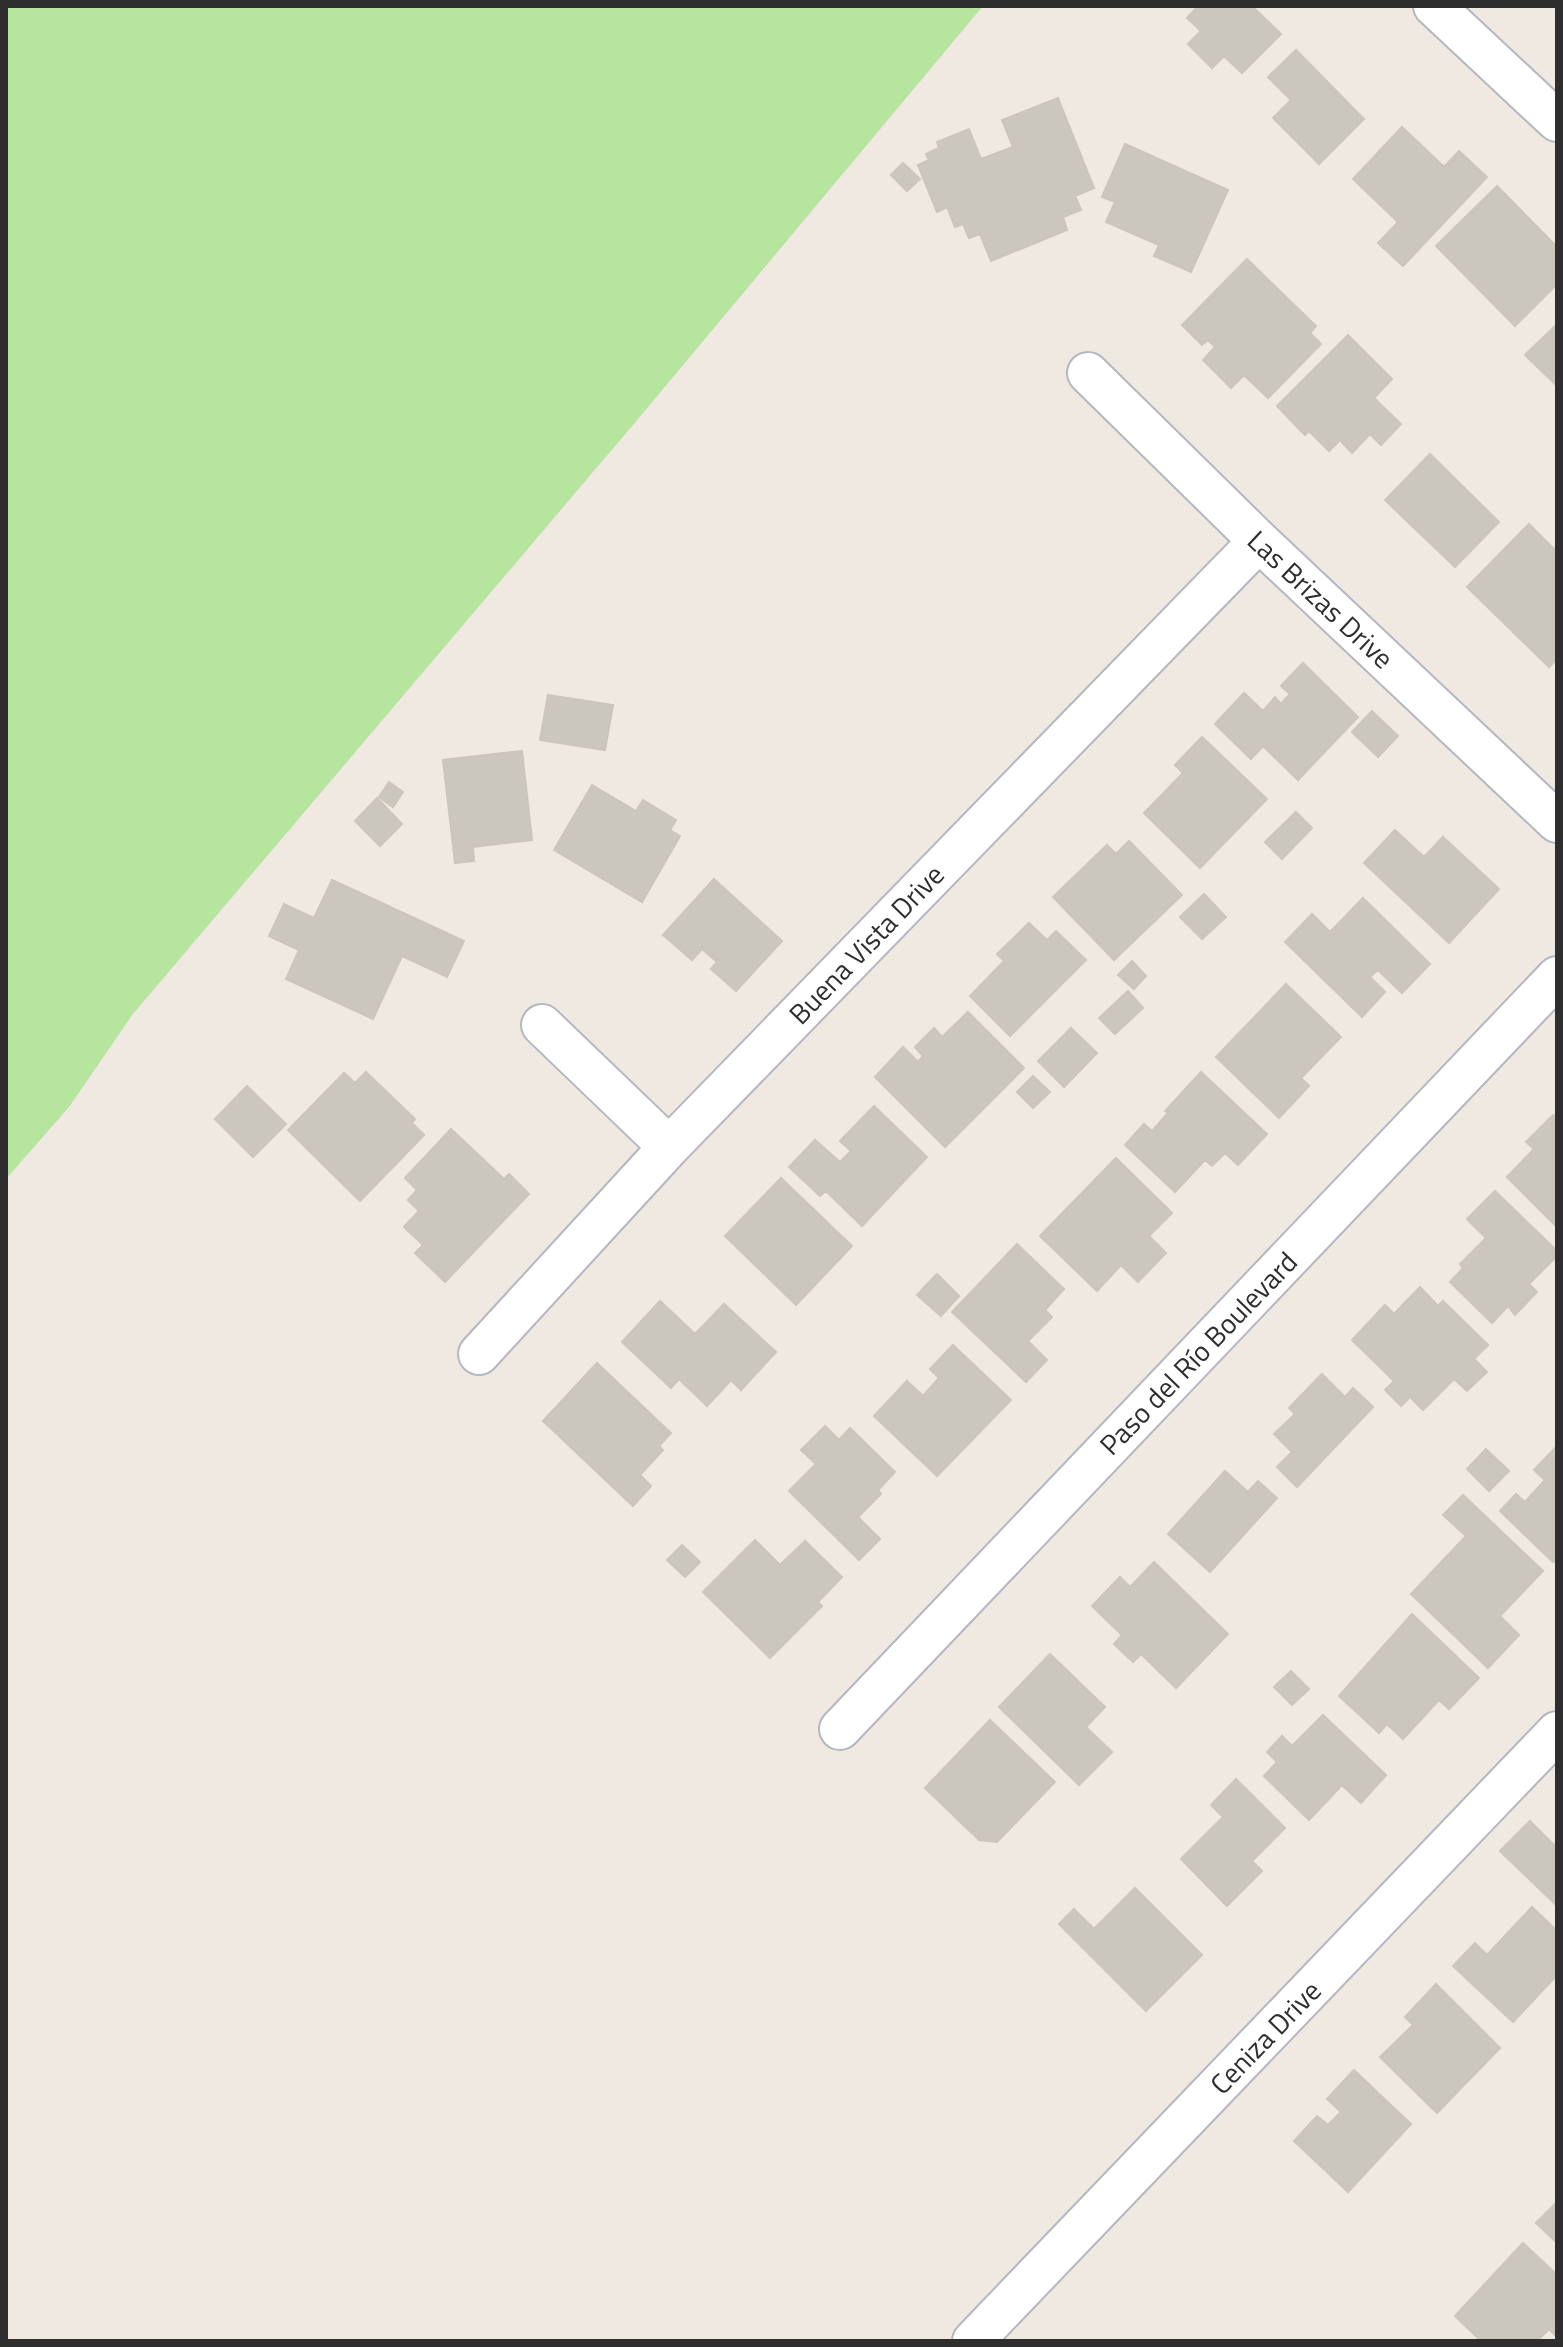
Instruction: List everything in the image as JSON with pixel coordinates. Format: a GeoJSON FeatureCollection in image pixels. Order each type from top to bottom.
{"type":"FeatureCollection","features":[{"type":"Feature","properties":{"kind":"street"},"geometry":{"type":"LineString","coordinates":[[1434,6],[1557,121]]}},
{"type":"Feature","properties":{"kind":"street","name":"Las Brizas Drive"},"geometry":{"type":"LineString","coordinates":[[1088,373],[1259,541],[1557,822]]}},
{"type":"Feature","properties":{"kind":"street","name":"Buena Vista Drive"},"geometry":{"type":"LineString","coordinates":[[479,1354],[669,1147],[1259,541]]}},
{"type":"Feature","properties":{"kind":"street","name":"Paso del Río Boulevard"},"geometry":{"type":"LineString","coordinates":[[840,1729],[1557,977]]}},
{"type":"Feature","properties":{"kind":"street"},"geometry":{"type":"LineString","coordinates":[[542,1025],[669,1147]]}},
{"type":"Feature","properties":{"kind":"street","name":"Ceniza Drive"},"geometry":{"type":"LineString","coordinates":[[973,2341],[1557,1732]]}},
{"type":"Feature","properties":{"kind":"green space"},"geometry":{"type":"Polygon","coordinates":[[[6,6],[983,6],[638,419],[133,1014],[69,1107],[6,1179],[6,6]]]}},
{"type":"Feature","properties":{"kind":"building"},"geometry":{"type":"Polygon","coordinates":[[[1198,6],[1252,6],[1281,34],[1242,73],[1224,56],[1212,68],[1188,44],[1201,31],[1187,18],[1198,6]]]}},
{"type":"Feature","properties":{"kind":"building"},"geometry":{"type":"Polygon","coordinates":[[[1296,50],[1364,119],[1319,164],[1273,118],[1291,100],[1268,77],[1296,50]]]}},
{"type":"Feature","properties":{"kind":"building"},"geometry":{"type":"Polygon","coordinates":[[[1058,98],[1094,188],[1075,196],[1081,210],[1063,217],[1067,230],[991,261],[980,234],[969,238],[963,224],[955,227],[947,207],[937,212],[918,165],[929,160],[926,154],[939,148],[937,142],[969,129],[981,159],[1013,147],[1002,120],[1058,98]]]}},
{"type":"Feature","properties":{"kind":"building"},"geometry":{"type":"Polygon","coordinates":[[[1402,127],[1444,167],[1459,151],[1487,177],[1403,266],[1378,243],[1398,222],[1353,179],[1402,127]]]}},
{"type":"Feature","properties":{"kind":"building"},"geometry":{"type":"Polygon","coordinates":[[[1125,144],[1228,190],[1191,272],[1154,256],[1159,245],[1106,222],[1115,202],[1102,197],[1125,144]]]}},
{"type":"Feature","properties":{"kind":"building"},"geometry":{"type":"Polygon","coordinates":[[[903,163],[920,179],[907,191],[891,175],[903,163]]]}},
{"type":"Feature","properties":{"kind":"building"},"geometry":{"type":"Polygon","coordinates":[[[1497,186],[1557,247],[1557,284],[1515,326],[1436,246],[1497,186]]]}},
{"type":"Feature","properties":{"kind":"building"},"geometry":{"type":"Polygon","coordinates":[[[1247,259],[1316,326],[1310,333],[1321,344],[1268,398],[1244,375],[1231,388],[1203,360],[1215,347],[1208,340],[1202,345],[1182,325],[1247,259]]]}},
{"type":"Feature","properties":{"kind":"building"},"geometry":{"type":"Polygon","coordinates":[[[1557,324],[1557,386],[1525,355],[1557,324]]]}},
{"type":"Feature","properties":{"kind":"building"},"geometry":{"type":"Polygon","coordinates":[[[1348,335],[1392,379],[1374,398],[1401,424],[1381,445],[1370,434],[1352,453],[1340,440],[1329,451],[1309,431],[1305,435],[1277,406],[1348,335]]]}},
{"type":"Feature","properties":{"kind":"building"},"geometry":{"type":"Polygon","coordinates":[[[1430,454],[1499,522],[1455,567],[1385,500],[1430,454]]]}},
{"type":"Feature","properties":{"kind":"building"},"geometry":{"type":"Polygon","coordinates":[[[1529,524],[1557,552],[1557,659],[1549,667],[1467,587],[1529,524]]]}},
{"type":"Feature","properties":{"kind":"building"},"geometry":{"type":"Polygon","coordinates":[[[1303,663],[1358,717],[1298,780],[1263,746],[1251,759],[1215,724],[1244,693],[1263,711],[1275,697],[1281,704],[1290,694],[1281,686],[1303,663]]]}},
{"type":"Feature","properties":{"kind":"building"},"geometry":{"type":"Polygon","coordinates":[[[548,695],[613,705],[605,750],[540,740],[548,695]]]}},
{"type":"Feature","properties":{"kind":"building"},"geometry":{"type":"Polygon","coordinates":[[[1372,711],[1398,736],[1378,757],[1352,732],[1372,711]]]}},
{"type":"Feature","properties":{"kind":"building"},"geometry":{"type":"Polygon","coordinates":[[[1202,737],[1267,799],[1200,868],[1144,813],[1183,773],[1175,765],[1202,737]]]}},
{"type":"Feature","properties":{"kind":"building"},"geometry":{"type":"Polygon","coordinates":[[[522,751],[532,840],[473,847],[474,861],[455,863],[443,760],[522,751]]]}},
{"type":"Feature","properties":{"kind":"building"},"geometry":{"type":"Polygon","coordinates":[[[389,782],[403,792],[393,807],[379,797],[389,782]]]}},
{"type":"Feature","properties":{"kind":"building"},"geometry":{"type":"Polygon","coordinates":[[[592,785],[636,811],[643,800],[676,820],[670,830],[680,836],[642,902],[554,850],[592,785]]]}},
{"type":"Feature","properties":{"kind":"building"},"geometry":{"type":"Polygon","coordinates":[[[377,798],[402,824],[380,846],[355,821],[377,798]]]}},
{"type":"Feature","properties":{"kind":"building"},"geometry":{"type":"Polygon","coordinates":[[[1296,812],[1312,828],[1282,859],[1265,842],[1296,812]]]}},
{"type":"Feature","properties":{"kind":"building"},"geometry":{"type":"Polygon","coordinates":[[[1395,830],[1424,857],[1443,837],[1499,889],[1449,943],[1364,863],[1395,830]]]}},
{"type":"Feature","properties":{"kind":"building"},"geometry":{"type":"Polygon","coordinates":[[[1129,841],[1182,895],[1114,960],[1053,897],[1107,845],[1116,854],[1129,841]]]}},
{"type":"Feature","properties":{"kind":"building"},"geometry":{"type":"Polygon","coordinates":[[[714,879],[782,941],[736,991],[711,969],[717,962],[702,949],[692,960],[663,935],[714,879]]]}},
{"type":"Feature","properties":{"kind":"building"},"geometry":{"type":"Polygon","coordinates":[[[332,880],[464,941],[447,977],[402,956],[373,1019],[286,979],[299,950],[269,936],[284,904],[314,918],[332,880]]]}},
{"type":"Feature","properties":{"kind":"building"},"geometry":{"type":"Polygon","coordinates":[[[1204,894],[1226,917],[1202,939],[1180,917],[1204,894]]]}},
{"type":"Feature","properties":{"kind":"building"},"geometry":{"type":"Polygon","coordinates":[[[1363,898],[1430,964],[1402,993],[1378,970],[1370,977],[1385,992],[1362,1017],[1285,942],[1312,914],[1330,932],[1363,898]]]}},
{"type":"Feature","properties":{"kind":"building"},"geometry":{"type":"Polygon","coordinates":[[[1029,923],[1047,940],[1056,931],[1086,960],[1010,1036],[970,996],[1004,961],[997,954],[1029,923]]]}},
{"type":"Feature","properties":{"kind":"building"},"geometry":{"type":"Polygon","coordinates":[[[1132,961],[1146,976],[1134,989],[1118,975],[1132,961]]]}},
{"type":"Feature","properties":{"kind":"building"},"geometry":{"type":"Polygon","coordinates":[[[1286,984],[1341,1037],[1301,1078],[1309,1086],[1279,1118],[1216,1057],[1286,984]]]}},
{"type":"Feature","properties":{"kind":"building"},"geometry":{"type":"Polygon","coordinates":[[[1128,991],[1143,1008],[1115,1034],[1099,1018],[1128,991]]]}},
{"type":"Feature","properties":{"kind":"building"},"geometry":{"type":"Polygon","coordinates":[[[968,1012],[1024,1068],[945,1147],[875,1077],[903,1047],[918,1062],[923,1056],[915,1047],[934,1028],[942,1037],[968,1012]]]}},
{"type":"Feature","properties":{"kind":"building"},"geometry":{"type":"Polygon","coordinates":[[[1071,1028],[1097,1053],[1064,1087],[1038,1061],[1071,1028]]]}},
{"type":"Feature","properties":{"kind":"building"},"geometry":{"type":"Polygon","coordinates":[[[366,1072],[415,1119],[412,1123],[424,1135],[360,1201],[288,1130],[344,1073],[355,1083],[366,1072]]]}},
{"type":"Feature","properties":{"kind":"building"},"geometry":{"type":"Polygon","coordinates":[[[1201,1072],[1267,1134],[1238,1165],[1225,1153],[1212,1166],[1205,1160],[1175,1192],[1125,1145],[1144,1124],[1152,1131],[1168,1113],[1165,1111],[1201,1072]]]}},
{"type":"Feature","properties":{"kind":"building"},"geometry":{"type":"Polygon","coordinates":[[[1033,1076],[1050,1092],[1033,1108],[1017,1092],[1033,1076]]]}},
{"type":"Feature","properties":{"kind":"building"},"geometry":{"type":"Polygon","coordinates":[[[247,1086],[286,1124],[253,1157],[215,1119],[247,1086]]]}},
{"type":"Feature","properties":{"kind":"building"},"geometry":{"type":"Polygon","coordinates":[[[874,1106],[927,1157],[862,1226],[826,1191],[820,1196],[789,1167],[815,1140],[840,1162],[851,1151],[840,1141],[874,1106]]]}},
{"type":"Feature","properties":{"kind":"building"},"geometry":{"type":"Polygon","coordinates":[[[1553,1115],[1557,1118],[1557,1227],[1507,1177],[1534,1149],[1526,1142],[1553,1115]]]}},
{"type":"Feature","properties":{"kind":"building"},"geometry":{"type":"Polygon","coordinates":[[[451,1129],[504,1179],[509,1174],[529,1194],[445,1282],[415,1253],[423,1245],[404,1227],[419,1211],[408,1200],[417,1190],[405,1178],[451,1129]]]}},
{"type":"Feature","properties":{"kind":"building"},"geometry":{"type":"Polygon","coordinates":[[[1116,1158],[1172,1213],[1149,1236],[1166,1253],[1138,1282],[1121,1265],[1097,1291],[1040,1236],[1116,1158]]]}},
{"type":"Feature","properties":{"kind":"building"},"geometry":{"type":"Polygon","coordinates":[[[781,1178],[852,1246],[796,1305],[725,1236],[781,1178]]]}},
{"type":"Feature","properties":{"kind":"building"},"geometry":{"type":"Polygon","coordinates":[[[1495,1191],[1557,1251],[1557,1256],[1529,1284],[1537,1292],[1515,1315],[1508,1306],[1492,1323],[1450,1282],[1463,1268],[1460,1264],[1486,1238],[1467,1219],[1495,1191]]]}},
{"type":"Feature","properties":{"kind":"building"},"geometry":{"type":"Polygon","coordinates":[[[1017,1244],[1064,1289],[1045,1310],[1052,1317],[1028,1341],[1047,1360],[1026,1382],[952,1312],[1017,1244]]]}},
{"type":"Feature","properties":{"kind":"building"},"geometry":{"type":"Polygon","coordinates":[[[937,1274],[959,1296],[941,1316],[917,1295],[937,1274]]]}},
{"type":"Feature","properties":{"kind":"building"},"geometry":{"type":"Polygon","coordinates":[[[1420,1287],[1438,1306],[1443,1301],[1488,1345],[1474,1359],[1487,1372],[1467,1391],[1454,1379],[1423,1410],[1410,1397],[1401,1406],[1385,1390],[1394,1381],[1352,1340],[1385,1305],[1394,1314],[1420,1287]]]}},
{"type":"Feature","properties":{"kind":"building"},"geometry":{"type":"Polygon","coordinates":[[[660,1301],[695,1334],[724,1304],[776,1352],[741,1390],[731,1380],[707,1406],[679,1379],[671,1388],[622,1342],[660,1301]]]}},
{"type":"Feature","properties":{"kind":"building"},"geometry":{"type":"Polygon","coordinates":[[[953,1345],[1011,1400],[937,1476],[874,1416],[907,1381],[923,1396],[939,1378],[930,1369],[953,1345]]]}},
{"type":"Feature","properties":{"kind":"building"},"geometry":{"type":"Polygon","coordinates":[[[597,1363],[671,1433],[659,1446],[663,1450],[640,1475],[651,1486],[633,1506],[543,1421],[597,1363]]]}},
{"type":"Feature","properties":{"kind":"building"},"geometry":{"type":"Polygon","coordinates":[[[1322,1374],[1345,1397],[1353,1388],[1373,1407],[1297,1487],[1277,1467],[1292,1452],[1274,1434],[1295,1414],[1289,1408],[1322,1374]]]}},
{"type":"Feature","properties":{"kind":"building"},"geometry":{"type":"Polygon","coordinates":[[[825,1426],[839,1440],[850,1428],[895,1472],[878,1490],[881,1494],[858,1517],[880,1539],[859,1560],[789,1491],[816,1464],[801,1450],[825,1426]]]}},
{"type":"Feature","properties":{"kind":"building"},"geometry":{"type":"Polygon","coordinates":[[[1557,1446],[1557,1558],[1553,1562],[1500,1511],[1516,1494],[1525,1502],[1545,1480],[1534,1470],[1557,1446]]]}},
{"type":"Feature","properties":{"kind":"building"},"geometry":{"type":"Polygon","coordinates":[[[1486,1449],[1509,1471],[1489,1491],[1467,1469],[1486,1449]]]}},
{"type":"Feature","properties":{"kind":"building"},"geometry":{"type":"Polygon","coordinates":[[[1225,1471],[1248,1492],[1258,1481],[1277,1498],[1210,1572],[1168,1534],[1225,1471]]]}},
{"type":"Feature","properties":{"kind":"building"},"geometry":{"type":"Polygon","coordinates":[[[1463,1495],[1543,1571],[1500,1616],[1519,1635],[1488,1668],[1411,1594],[1466,1536],[1443,1515],[1463,1495]]]}},
{"type":"Feature","properties":{"kind":"building"},"geometry":{"type":"Polygon","coordinates":[[[755,1540],[780,1565],[805,1541],[842,1577],[818,1602],[822,1606],[770,1658],[703,1592],[755,1540]]]}},
{"type":"Feature","properties":{"kind":"building"},"geometry":{"type":"Polygon","coordinates":[[[682,1545],[700,1562],[685,1577],[667,1560],[682,1545]]]}},
{"type":"Feature","properties":{"kind":"building"},"geometry":{"type":"Polygon","coordinates":[[[1154,1562],[1228,1634],[1176,1688],[1141,1654],[1133,1662],[1114,1644],[1122,1635],[1092,1606],[1120,1577],[1130,1587],[1154,1562]]]}},
{"type":"Feature","properties":{"kind":"building"},"geometry":{"type":"Polygon","coordinates":[[[1412,1614],[1479,1678],[1449,1709],[1439,1700],[1403,1739],[1387,1724],[1379,1733],[1339,1696],[1412,1614]]]}},
{"type":"Feature","properties":{"kind":"building"},"geometry":{"type":"Polygon","coordinates":[[[1050,1654],[1105,1707],[1086,1727],[1112,1752],[1079,1785],[999,1707],[1050,1654]]]}},
{"type":"Feature","properties":{"kind":"building"},"geometry":{"type":"Polygon","coordinates":[[[1291,1671],[1309,1689],[1292,1705],[1274,1687],[1291,1671]]]}},
{"type":"Feature","properties":{"kind":"building"},"geometry":{"type":"Polygon","coordinates":[[[1323,1715],[1386,1775],[1361,1803],[1342,1785],[1309,1820],[1264,1776],[1277,1762],[1267,1752],[1282,1736],[1292,1746],[1323,1715]]]}},
{"type":"Feature","properties":{"kind":"building"},"geometry":{"type":"Polygon","coordinates":[[[990,1720],[1055,1782],[997,1842],[979,1840],[925,1788],[990,1720]]]}},
{"type":"Feature","properties":{"kind":"building"},"geometry":{"type":"Polygon","coordinates":[[[1236,1779],[1285,1828],[1252,1861],[1262,1871],[1227,1906],[1181,1859],[1223,1817],[1211,1805],[1236,1779]]]}},
{"type":"Feature","properties":{"kind":"building"},"geometry":{"type":"Polygon","coordinates":[[[1530,1821],[1557,1848],[1557,1906],[1500,1851],[1530,1821]]]}},
{"type":"Feature","properties":{"kind":"building"},"geometry":{"type":"Polygon","coordinates":[[[1135,1888],[1202,1955],[1146,2011],[1059,1924],[1074,1909],[1094,1929],[1135,1888]]]}},
{"type":"Feature","properties":{"kind":"building"},"geometry":{"type":"Polygon","coordinates":[[[1532,1907],[1557,1931],[1557,1975],[1513,2022],[1453,1966],[1475,1943],[1487,1955],[1532,1907]]]}},
{"type":"Feature","properties":{"kind":"building"},"geometry":{"type":"Polygon","coordinates":[[[1436,1984],[1500,2048],[1437,2113],[1380,2057],[1413,2025],[1405,2017],[1436,1984]]]}},
{"type":"Feature","properties":{"kind":"building"},"geometry":{"type":"Polygon","coordinates":[[[1354,2070],[1411,2124],[1348,2192],[1294,2141],[1317,2116],[1328,2125],[1341,2112],[1327,2099],[1354,2070]]]}},
{"type":"Feature","properties":{"kind":"building"},"geometry":{"type":"Polygon","coordinates":[[[1557,2202],[1557,2243],[1536,2223],[1557,2202]]]}},
{"type":"Feature","properties":{"kind":"building"},"geometry":{"type":"Polygon","coordinates":[[[1523,2243],[1557,2275],[1557,2333],[1555,2335],[1549,2329],[1537,2341],[1481,2341],[1455,2316],[1523,2243]]]}}]}
